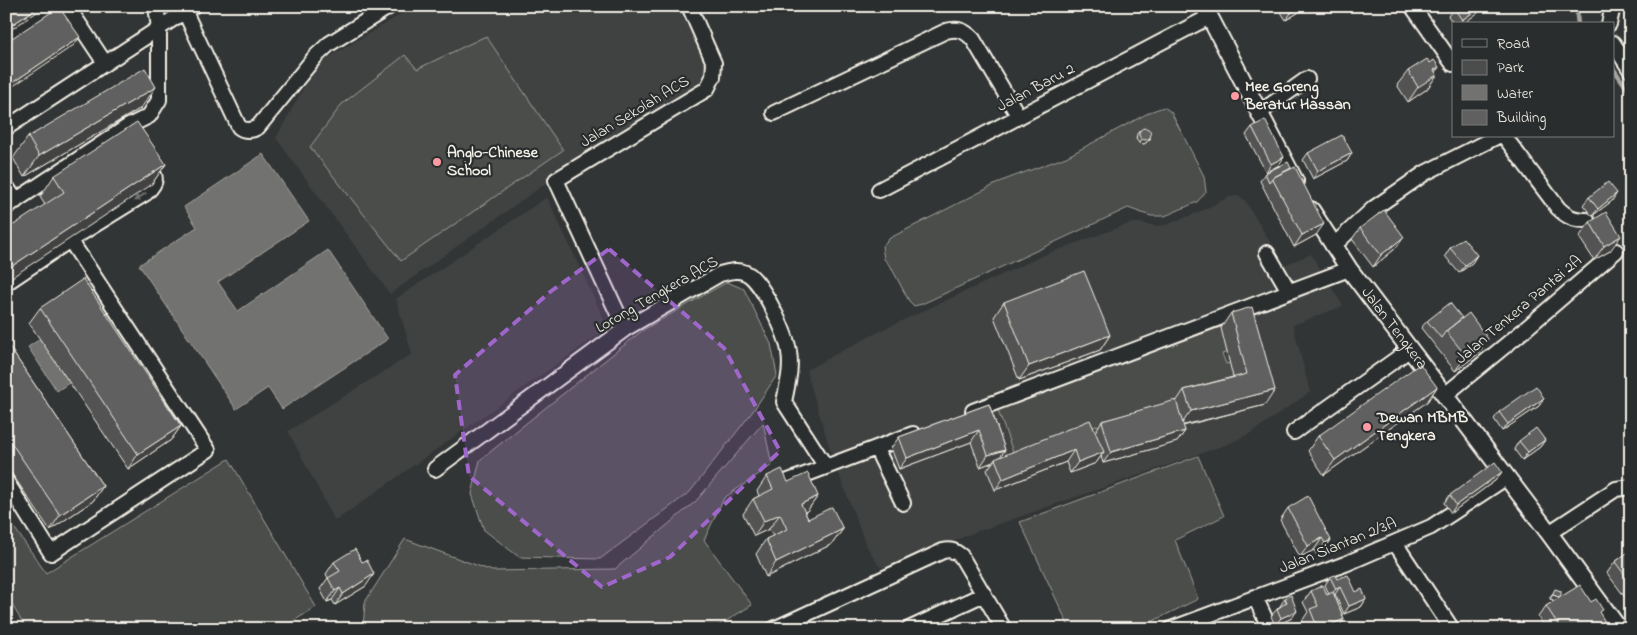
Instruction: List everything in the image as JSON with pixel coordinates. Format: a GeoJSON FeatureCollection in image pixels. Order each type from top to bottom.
{"type":"FeatureCollection","features":[{"type":"Feature","properties":{"kind":"main road","name":"Jalan Tengkera"},"geometry":{"type":"LineString","coordinates":[[1206,12],[1259,113],[1333,246],[1619,629]]}},
{"type":"Feature","properties":{"kind":"street"},"geometry":{"type":"LineString","coordinates":[[6,38],[54,6]]}},
{"type":"Feature","properties":{"kind":"street"},"geometry":{"type":"LineString","coordinates":[[67,6],[105,63]]}},
{"type":"Feature","properties":{"kind":"street"},"geometry":{"type":"LineString","coordinates":[[6,186],[11,204],[129,131],[148,116],[159,100],[159,28],[156,6]]}},
{"type":"Feature","properties":{"kind":"street"},"geometry":{"type":"LineString","coordinates":[[6,128],[189,9],[239,127],[254,130],[315,57],[329,44],[390,6]]}},
{"type":"Feature","properties":{"kind":"street","name":"Jalan Sekolah ACS"},"geometry":{"type":"LineString","coordinates":[[625,329],[556,180],[707,89],[713,77],[714,63],[689,6]]}},
{"type":"Feature","properties":{"kind":"street"},"geometry":{"type":"LineString","coordinates":[[1412,6],[1452,63]]}},
{"type":"Feature","properties":{"kind":"street"},"geometry":{"type":"LineString","coordinates":[[1610,22],[1614,6]]}},
{"type":"Feature","properties":{"kind":"street","name":"Jalan Baru 2"},"geometry":{"type":"LineString","coordinates":[[879,190],[1019,117],[1206,12]]}},
{"type":"Feature","properties":{"kind":"street"},"geometry":{"type":"LineString","coordinates":[[774,113],[946,31],[956,29],[966,32],[973,39],[1019,117]]}},
{"type":"Feature","properties":{"kind":"street"},"geometry":{"type":"LineString","coordinates":[[1614,46],[1631,71]]}},
{"type":"Feature","properties":{"kind":"street"},"geometry":{"type":"LineString","coordinates":[[1259,113],[1307,79]]}},
{"type":"Feature","properties":{"kind":"street"},"geometry":{"type":"LineString","coordinates":[[1333,246],[1374,208],[1425,173],[1494,138]]}},
{"type":"Feature","properties":{"kind":"street"},"geometry":{"type":"LineString","coordinates":[[1506,138],[1558,208],[1566,216],[1577,220],[1587,220]]}},
{"type":"Feature","properties":{"kind":"street"},"geometry":{"type":"LineString","coordinates":[[6,284],[153,187],[155,175],[141,151]]}},
{"type":"Feature","properties":{"kind":"street"},"geometry":{"type":"LineString","coordinates":[[6,481],[51,553],[208,450],[70,240]]}},
{"type":"Feature","properties":{"kind":"street","name":"Jalan Tenkera Pantai 2A"},"geometry":{"type":"LineString","coordinates":[[1445,395],[1523,332],[1616,251]]}},
{"type":"Feature","properties":{"kind":"street"},"geometry":{"type":"LineString","coordinates":[[1267,253],[1289,291]]}},
{"type":"Feature","properties":{"kind":"street"},"geometry":{"type":"LineString","coordinates":[[959,416],[1349,269]]}},
{"type":"Feature","properties":{"kind":"street","name":"Lorong Tengkera ACS"},"geometry":{"type":"LineString","coordinates":[[435,470],[625,329],[720,274],[734,270],[747,273],[759,283],[783,330],[790,353],[789,376],[784,402],[826,467]]}},
{"type":"Feature","properties":{"kind":"street"},"geometry":{"type":"LineString","coordinates":[[1294,432],[1410,350]]}},
{"type":"Feature","properties":{"kind":"street"},"geometry":{"type":"LineString","coordinates":[[786,482],[922,430]]}},
{"type":"Feature","properties":{"kind":"street"},"geometry":{"type":"LineString","coordinates":[[876,448],[903,503]]}},
{"type":"Feature","properties":{"kind":"street","name":"Jalan Siantan 2/3A"},"geometry":{"type":"LineString","coordinates":[[1171,629],[1394,544],[1431,527],[1507,477]]}},
{"type":"Feature","properties":{"kind":"street"},"geometry":{"type":"LineString","coordinates":[[1549,533],[1616,489],[1631,487]]}},
{"type":"Feature","properties":{"kind":"street"},"geometry":{"type":"LineString","coordinates":[[1394,544],[1452,629]]}},
{"type":"Feature","properties":{"kind":"street"},"geometry":{"type":"LineString","coordinates":[[774,629],[943,551],[950,550],[961,556],[1004,629]]}},
{"type":"Feature","properties":{"kind":"street"},"geometry":{"type":"LineString","coordinates":[[909,629],[984,594]]}},
{"type":"Feature","properties":{"kind":"street"},"geometry":{"type":"LineString","coordinates":[[1255,597],[1270,629]]}},
{"type":"Feature","properties":{"kind":"highlighted area"},"geometry":{"type":"Polygon","coordinates":[[[609,249],[724,348],[780,451],[670,557],[602,587],[469,476],[455,375],[550,292],[609,249]]]}},
{"type":"Feature","properties":{"kind":"shaded area","name":"Anglo-Chinese School"},"geometry":{"type":"Polygon","coordinates":[[[415,6],[686,6],[716,57],[703,86],[542,186],[390,294],[276,138],[316,65],[415,6]]]}},
{"type":"Feature","properties":{"kind":"shaded area"},"geometry":{"type":"Polygon","coordinates":[[[1238,196],[1244,199],[1284,265],[1311,254],[1343,306],[1293,325],[1310,392],[1251,433],[1228,444],[970,534],[890,570],[879,566],[866,545],[832,456],[806,370],[880,331],[1044,255],[1131,223],[1156,226],[1166,225],[1197,213],[1229,197],[1238,196]]]}},
{"type":"Feature","properties":{"kind":"shaded area"},"geometry":{"type":"Polygon","coordinates":[[[547,197],[608,328],[335,521],[288,431],[412,354],[396,299],[547,197]]]}},
{"type":"Feature","properties":{"kind":"green space"},"geometry":{"type":"Polygon","coordinates":[[[486,36],[563,150],[401,261],[310,147],[342,104],[405,55],[417,69],[486,36]]]}},
{"type":"Feature","properties":{"kind":"green space"},"geometry":{"type":"Polygon","coordinates":[[[1164,107],[1171,112],[1204,176],[1206,192],[1197,202],[1165,216],[1151,216],[1128,208],[922,304],[914,306],[909,301],[891,267],[884,259],[882,246],[890,238],[1004,180],[1066,157],[1152,111],[1164,107]]]}},
{"type":"Feature","properties":{"kind":"green space"},"geometry":{"type":"Polygon","coordinates":[[[727,282],[744,289],[771,344],[777,375],[753,411],[690,492],[600,559],[519,557],[484,530],[472,494],[480,460],[643,330],[727,282]]]}},
{"type":"Feature","properties":{"kind":"green space"},"geometry":{"type":"Polygon","coordinates":[[[1223,326],[1231,351],[1222,354],[1226,364],[1235,362],[1240,381],[1013,452],[997,408],[1223,326]]]}},
{"type":"Feature","properties":{"kind":"green space"},"geometry":{"type":"Polygon","coordinates":[[[763,423],[772,465],[724,498],[704,540],[752,605],[713,629],[363,629],[365,602],[405,539],[492,571],[615,569],[696,501],[763,423]]]}},
{"type":"Feature","properties":{"kind":"green space"},"geometry":{"type":"Polygon","coordinates":[[[1198,456],[1224,516],[1175,540],[1198,599],[1137,629],[1070,629],[1020,522],[1198,456]]]}},
{"type":"Feature","properties":{"kind":"green space"},"geometry":{"type":"Polygon","coordinates":[[[229,459],[316,607],[281,629],[26,629],[6,594],[6,516],[46,573],[229,459]]]}},
{"type":"Feature","properties":{"kind":"water"},"geometry":{"type":"Polygon","coordinates":[[[263,154],[309,221],[218,282],[238,311],[328,250],[388,339],[282,409],[268,388],[236,409],[139,265],[197,227],[184,207],[263,154]]]}},
{"type":"Feature","properties":{"kind":"water"},"geometry":{"type":"Polygon","coordinates":[[[49,333],[78,377],[57,391],[28,347],[49,333]]]}},
{"type":"Feature","properties":{"kind":"building"},"geometry":{"type":"Polygon","coordinates":[[[6,6],[40,6],[6,29],[6,6]]]}},
{"type":"Feature","properties":{"kind":"building"},"geometry":{"type":"Polygon","coordinates":[[[1288,6],[1302,6],[1291,13],[1288,6]]]}},
{"type":"Feature","properties":{"kind":"building"},"geometry":{"type":"Polygon","coordinates":[[[1457,6],[1482,6],[1462,20],[1454,8],[1457,6]]]}},
{"type":"Feature","properties":{"kind":"building"},"geometry":{"type":"Polygon","coordinates":[[[59,7],[80,37],[6,87],[6,42],[59,7]]]}},
{"type":"Feature","properties":{"kind":"building"},"geometry":{"type":"Polygon","coordinates":[[[1427,59],[1430,63],[1434,60],[1439,67],[1434,70],[1437,75],[1418,87],[1408,71],[1427,59]]]}},
{"type":"Feature","properties":{"kind":"building"},"geometry":{"type":"Polygon","coordinates":[[[145,68],[156,87],[39,156],[28,137],[145,68]]]}},
{"type":"Feature","properties":{"kind":"building"},"geometry":{"type":"Polygon","coordinates":[[[1265,120],[1284,157],[1271,164],[1252,127],[1265,120]]]}},
{"type":"Feature","properties":{"kind":"building"},"geometry":{"type":"Polygon","coordinates":[[[137,122],[166,164],[6,270],[6,230],[64,192],[54,176],[137,122]]]}},
{"type":"Feature","properties":{"kind":"building"},"geometry":{"type":"Polygon","coordinates":[[[1143,128],[1147,128],[1151,134],[1147,140],[1143,140],[1139,136],[1139,132],[1143,128]]]}},
{"type":"Feature","properties":{"kind":"building"},"geometry":{"type":"Polygon","coordinates":[[[1342,135],[1352,153],[1318,171],[1308,153],[1342,135]]]}},
{"type":"Feature","properties":{"kind":"building"},"geometry":{"type":"Polygon","coordinates":[[[1288,162],[1291,168],[1272,178],[1269,182],[1265,173],[1288,162]]]}},
{"type":"Feature","properties":{"kind":"building"},"geometry":{"type":"Polygon","coordinates":[[[1295,167],[1324,224],[1302,235],[1272,178],[1295,167]]]}},
{"type":"Feature","properties":{"kind":"building"},"geometry":{"type":"Polygon","coordinates":[[[1608,182],[1617,193],[1598,209],[1589,197],[1608,182]]]}},
{"type":"Feature","properties":{"kind":"building"},"geometry":{"type":"Polygon","coordinates":[[[1384,210],[1404,237],[1381,255],[1360,228],[1384,210]]]}},
{"type":"Feature","properties":{"kind":"building"},"geometry":{"type":"Polygon","coordinates":[[[1606,212],[1621,236],[1604,246],[1590,222],[1606,212]]]}},
{"type":"Feature","properties":{"kind":"building"},"geometry":{"type":"Polygon","coordinates":[[[1463,238],[1477,255],[1465,266],[1450,248],[1463,238]]]}},
{"type":"Feature","properties":{"kind":"building"},"geometry":{"type":"Polygon","coordinates":[[[1084,271],[1110,335],[1029,366],[1004,302],[1084,271]]]}},
{"type":"Feature","properties":{"kind":"building"},"geometry":{"type":"Polygon","coordinates":[[[83,279],[181,426],[138,454],[40,308],[83,279]]]}},
{"type":"Feature","properties":{"kind":"building"},"geometry":{"type":"Polygon","coordinates":[[[1450,303],[1462,318],[1446,331],[1441,338],[1427,321],[1450,303]]]}},
{"type":"Feature","properties":{"kind":"building"},"geometry":{"type":"Polygon","coordinates":[[[1252,307],[1275,390],[1191,411],[1184,390],[1247,374],[1231,313],[1252,307]]]}},
{"type":"Feature","properties":{"kind":"building"},"geometry":{"type":"Polygon","coordinates":[[[1469,313],[1488,339],[1466,356],[1446,331],[1469,313]]]}},
{"type":"Feature","properties":{"kind":"building"},"geometry":{"type":"Polygon","coordinates":[[[6,342],[103,486],[60,515],[6,435],[6,342]]]}},
{"type":"Feature","properties":{"kind":"building","name":"Dewan MBMB Tengkera"},"geometry":{"type":"Polygon","coordinates":[[[1420,364],[1437,387],[1335,460],[1318,436],[1420,364]]]}},
{"type":"Feature","properties":{"kind":"building"},"geometry":{"type":"Polygon","coordinates":[[[1536,386],[1544,398],[1508,424],[1499,412],[1536,386]]]}},
{"type":"Feature","properties":{"kind":"building"},"geometry":{"type":"Polygon","coordinates":[[[1176,400],[1185,431],[1111,452],[1102,421],[1176,400]]]}},
{"type":"Feature","properties":{"kind":"building"},"geometry":{"type":"Polygon","coordinates":[[[989,404],[1005,450],[988,455],[979,430],[907,458],[899,437],[989,404]]]}},
{"type":"Feature","properties":{"kind":"building"},"geometry":{"type":"Polygon","coordinates":[[[1090,420],[1104,452],[1078,462],[1074,450],[1003,479],[995,459],[1090,420]]]}},
{"type":"Feature","properties":{"kind":"building"},"geometry":{"type":"Polygon","coordinates":[[[1536,428],[1545,440],[1528,452],[1519,441],[1536,428]]]}},
{"type":"Feature","properties":{"kind":"building"},"geometry":{"type":"Polygon","coordinates":[[[1495,462],[1502,472],[1456,505],[1450,495],[1495,462]]]}},
{"type":"Feature","properties":{"kind":"building"},"geometry":{"type":"Polygon","coordinates":[[[782,469],[788,482],[808,473],[818,496],[801,504],[808,519],[832,507],[843,529],[776,562],[766,539],[787,529],[780,514],[764,521],[753,499],[773,489],[767,476],[782,469]]]}},
{"type":"Feature","properties":{"kind":"building"},"geometry":{"type":"Polygon","coordinates":[[[1308,496],[1331,540],[1325,543],[1322,538],[1308,546],[1288,508],[1308,496]]]}},
{"type":"Feature","properties":{"kind":"building"},"geometry":{"type":"Polygon","coordinates":[[[355,549],[362,562],[367,560],[374,574],[343,594],[340,588],[335,591],[328,578],[340,571],[334,562],[355,549]]]}},
{"type":"Feature","properties":{"kind":"building"},"geometry":{"type":"Polygon","coordinates":[[[1631,550],[1631,583],[1615,562],[1631,550]]]}},
{"type":"Feature","properties":{"kind":"building"},"geometry":{"type":"Polygon","coordinates":[[[1335,575],[1337,579],[1348,575],[1356,592],[1362,589],[1366,599],[1349,606],[1340,587],[1336,589],[1330,577],[1335,575]]]}},
{"type":"Feature","properties":{"kind":"building"},"geometry":{"type":"Polygon","coordinates":[[[1323,585],[1327,595],[1333,592],[1344,619],[1318,629],[1310,609],[1318,606],[1311,591],[1323,585]]]}},
{"type":"Feature","properties":{"kind":"building"},"geometry":{"type":"Polygon","coordinates":[[[1580,585],[1591,602],[1596,599],[1603,610],[1599,612],[1607,625],[1601,629],[1561,629],[1546,606],[1580,585]]]}},
{"type":"Feature","properties":{"kind":"building"},"geometry":{"type":"Polygon","coordinates":[[[1555,589],[1561,591],[1559,597],[1553,595],[1555,589]]]}},
{"type":"Feature","properties":{"kind":"building"},"geometry":{"type":"Polygon","coordinates":[[[1291,595],[1297,611],[1281,618],[1277,609],[1287,602],[1285,598],[1291,595]]]}},
{"type":"Feature","properties":{"kind":"waterway"},"geometry":{"type":"LineString","coordinates":[[1578,22],[1579,6]]}},
{"type":"Feature","properties":{"kind":"waterway"},"geometry":{"type":"LineString","coordinates":[[1614,69],[1631,94]]}},
{"type":"Feature","properties":{"kind":"place","name":"Mee Goreng Beratur Hassan"},"geometry":{"type":"Point","coordinates":[1235,96]}},
{"type":"Feature","properties":{"kind":"place","name":"Anglo-Chinese School"},"geometry":{"type":"Point","coordinates":[437,162]}},
{"type":"Feature","properties":{"kind":"place","name":"Dewan MBMB Tengkera"},"geometry":{"type":"Point","coordinates":[1367,427]}}]}
